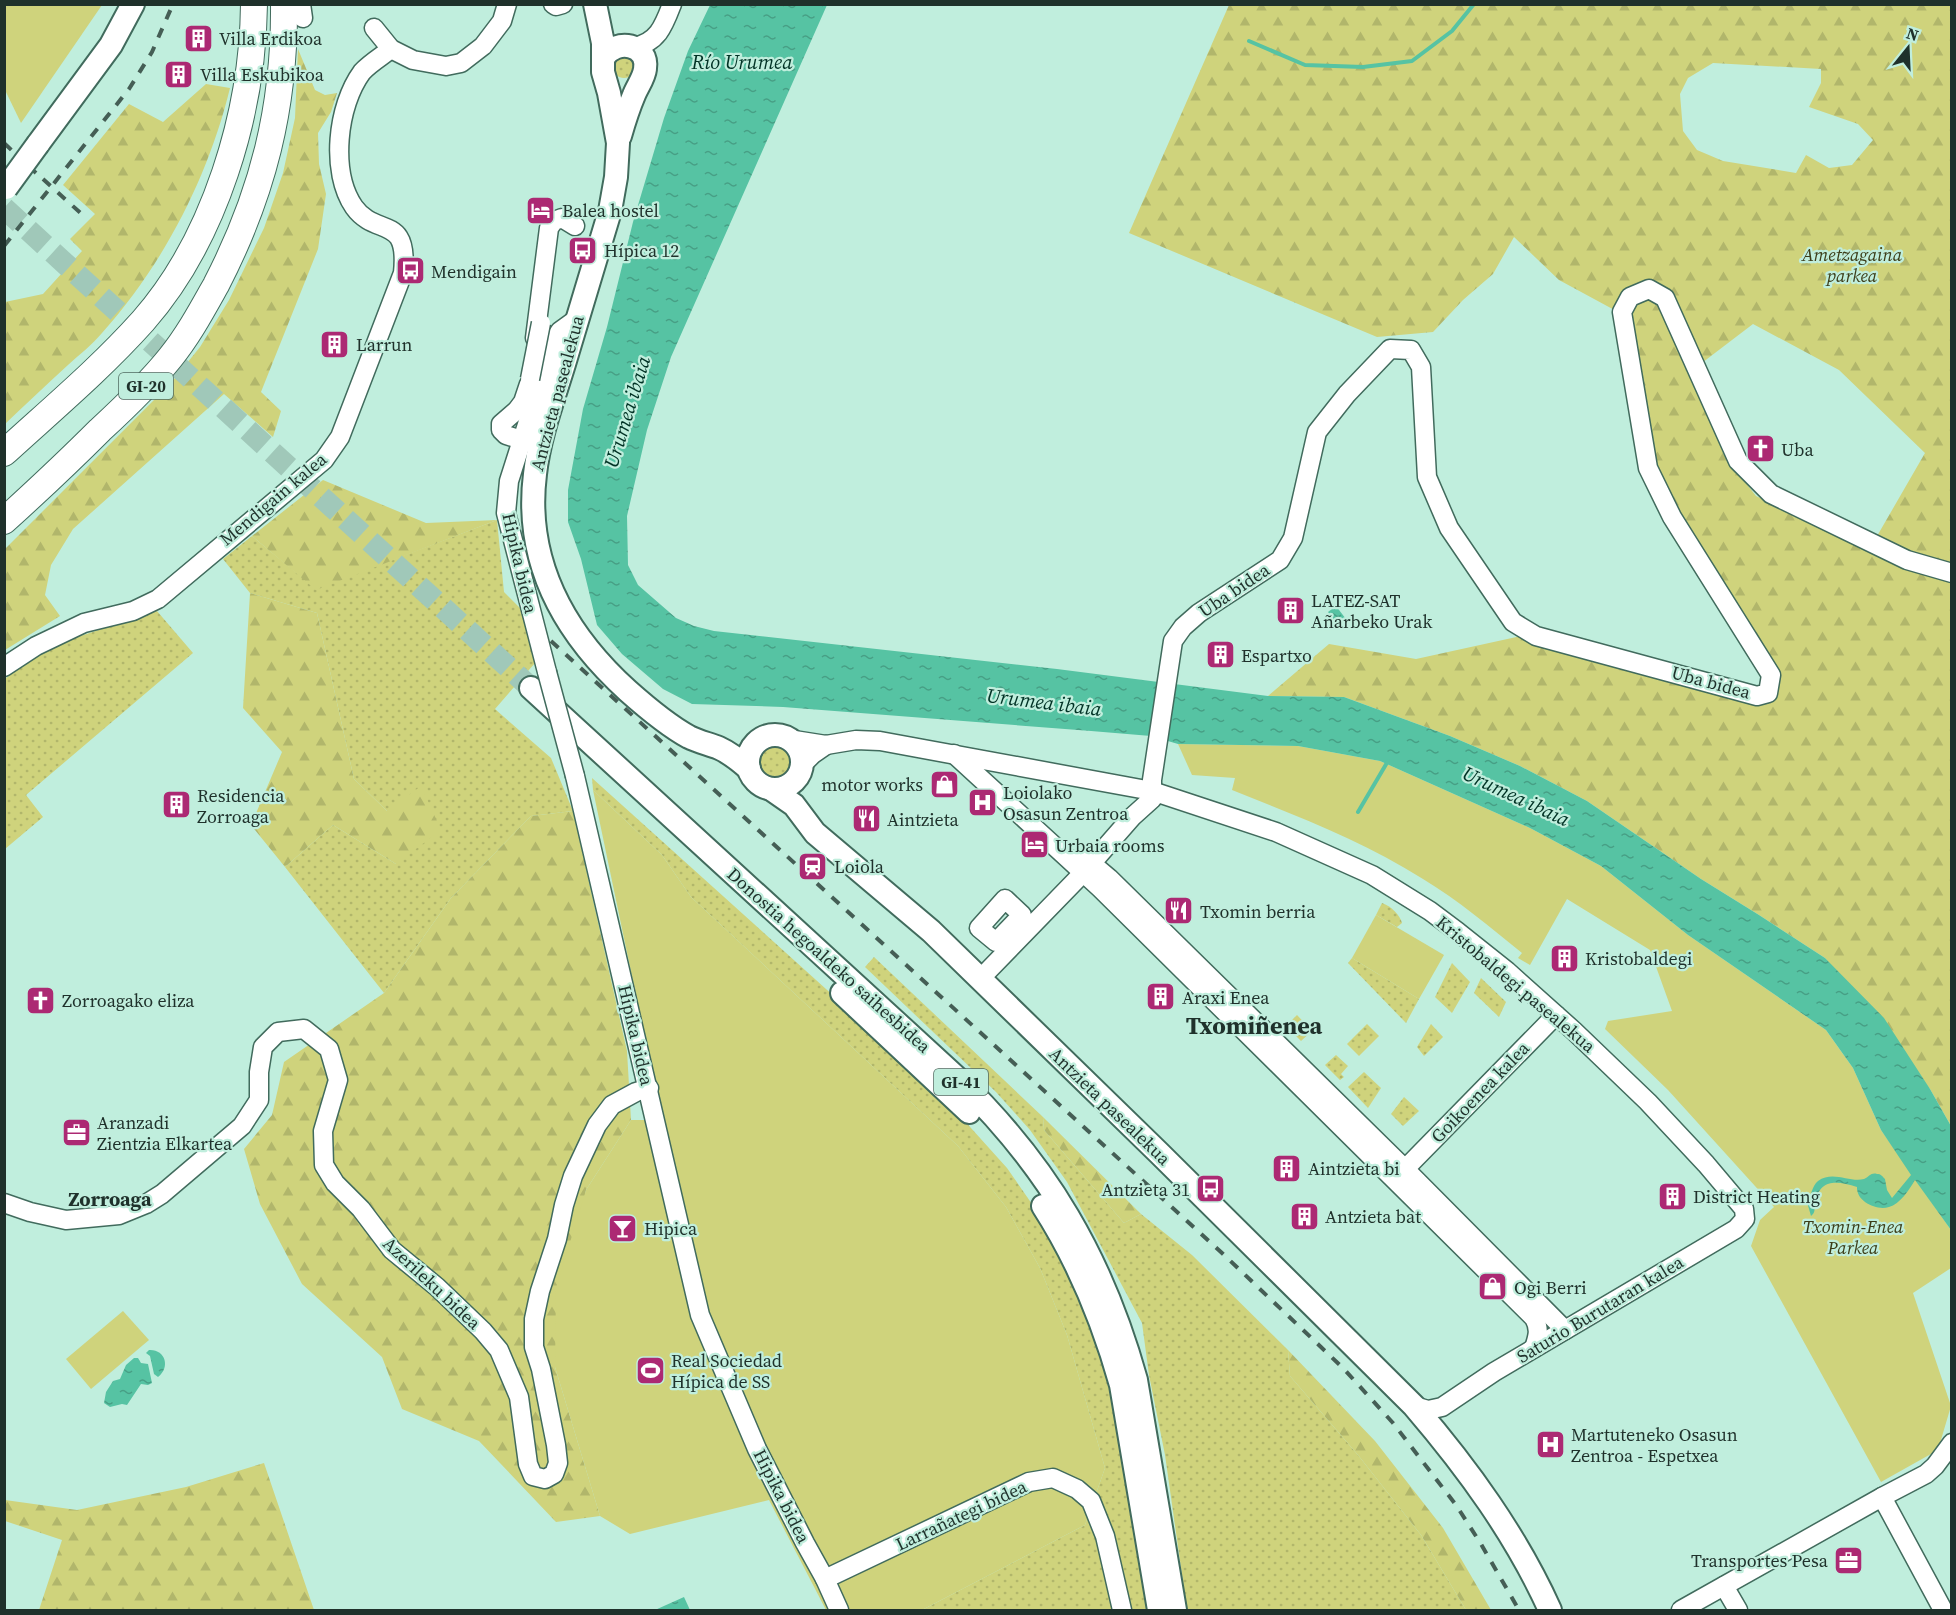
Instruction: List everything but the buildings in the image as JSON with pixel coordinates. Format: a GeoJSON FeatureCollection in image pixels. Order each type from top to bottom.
{"type":"FeatureCollection","features":[{"type":"Feature","properties":{"kind":"highway","name":"GI-20"},"geometry":{"type":"LineString","coordinates":[[4,453],[108,358],[144,320],[173,280],[193,246],[214,201],[233,148],[246,91],[252,46],[254,4]]}},
{"type":"Feature","properties":{"kind":"highway","name":"GI-20"},"geometry":{"type":"LineString","coordinates":[[4,521],[138,394],[171,357],[200,314],[247,219],[266,162],[279,101],[285,39],[296,9]]}},
{"type":"Feature","properties":{"kind":"main road"},"geometry":{"type":"LineString","coordinates":[[5,185],[99,41],[120,4]]}},
{"type":"Feature","properties":{"kind":"main road"},"geometry":{"type":"LineString","coordinates":[[34,142],[111,45],[134,4]]}},
{"type":"Feature","properties":{"kind":"main road"},"geometry":{"type":"LineString","coordinates":[[595,4],[618,143]]}},
{"type":"Feature","properties":{"kind":"main road"},"geometry":{"type":"LineString","coordinates":[[604,4],[610,26],[629,46],[641,52],[645,62],[642,78],[628,110],[618,143]]}},
{"type":"Feature","properties":{"kind":"main road"},"geometry":{"type":"LineString","coordinates":[[629,46],[615,46],[605,67],[609,82],[620,88],[633,86],[642,78]]}},
{"type":"Feature","properties":{"kind":"main road","name":"Antzieta pasealekua"},"geometry":{"type":"LineString","coordinates":[[618,143],[614,195],[550,408],[534,475],[533,519],[542,563],[549,584],[576,635],[629,692],[678,730],[698,741],[719,748],[735,757],[749,769]]}},
{"type":"Feature","properties":{"kind":"main road","name":"Donostia hegoaldeko saihesbidea"},"geometry":{"type":"LineString","coordinates":[[1159,1611],[1121,1384],[1112,1352],[1101,1319],[1073,1256],[1038,1196],[994,1139],[945,1088],[525,693],[957,1078],[1007,1130],[1051,1188],[1092,1260],[1127,1346],[1136,1380],[1175,1611]]}},
{"type":"Feature","properties":{"kind":"main road"},"geometry":{"type":"LineString","coordinates":[[800,770],[789,785],[771,789],[755,780],[749,769],[749,755],[756,743],[768,736],[775,735],[788,739],[798,748],[800,770],[798,794],[801,812]]}},
{"type":"Feature","properties":{"kind":"main road","name":"Antzieta pasealekua"},"geometry":{"type":"LineString","coordinates":[[719,748],[756,743]]}},
{"type":"Feature","properties":{"kind":"main road","name":"Antzieta pasealekua"},"geometry":{"type":"LineString","coordinates":[[771,789],[787,799],[801,812],[815,833],[896,900],[980,979],[1414,1406],[1436,1431],[1501,1519],[1521,1552],[1550,1611]]}},
{"type":"Feature","properties":{"kind":"street"},"geometry":{"type":"LineString","coordinates":[[374,28],[391,49],[412,60],[446,66],[461,63],[483,46],[502,21],[507,4]]}},
{"type":"Feature","properties":{"kind":"street"},"geometry":{"type":"LineString","coordinates":[[553,4],[556,6],[563,4]]}},
{"type":"Feature","properties":{"kind":"street"},"geometry":{"type":"LineString","coordinates":[[629,46],[646,44],[657,36],[672,4]]}},
{"type":"Feature","properties":{"kind":"street","name":"Mendigain kalea"},"geometry":{"type":"LineString","coordinates":[[4,667],[36,646],[84,623],[133,611],[158,599],[324,460],[340,437],[403,273],[405,254],[400,239],[388,228],[363,216],[355,208],[343,184],[339,146],[346,105],[363,72],[391,49]]}},
{"type":"Feature","properties":{"kind":"street"},"geometry":{"type":"LineString","coordinates":[[501,424],[523,402],[526,391],[541,322],[567,229],[562,218],[554,221],[549,228],[526,391],[503,415],[501,424],[501,430],[506,435],[522,440]]}},
{"type":"Feature","properties":{"kind":"street","name":"Uba bidea"},"geometry":{"type":"LineString","coordinates":[[1153,783],[1173,641],[1183,627],[1200,613],[1280,560],[1293,538],[1317,432],[1347,394],[1390,349],[1411,350],[1421,367],[1427,477],[1449,528],[1513,622],[1536,636],[1757,696],[1768,693],[1771,675],[1672,517],[1648,468],[1622,312],[1630,297],[1649,289],[1665,298],[1738,461],[1771,494],[1907,560],[1952,573]]}},
{"type":"Feature","properties":{"kind":"street","name":"Hipika bidea"},"geometry":{"type":"LineString","coordinates":[[578,318],[560,331],[554,340],[509,481],[506,513],[575,776],[700,1315],[758,1449],[825,1579],[838,1611]]}},
{"type":"Feature","properties":{"kind":"street","name":"Kristobaldegi pasealekua"},"geometry":{"type":"LineString","coordinates":[[788,739],[826,746]]}},
{"type":"Feature","properties":{"kind":"street","name":"Kristobaldegi pasealekua"},"geometry":{"type":"LineString","coordinates":[[800,770],[813,754],[826,746],[849,741],[872,740],[1120,784],[1153,783],[1317,849],[1372,875],[1430,911],[1458,932],[1556,1015],[1648,1102],[1741,1205]]}},
{"type":"Feature","properties":{"kind":"street"},"geometry":{"type":"LineString","coordinates":[[954,754],[1087,868],[1109,878],[1405,1169],[1564,1330]]}},
{"type":"Feature","properties":{"kind":"street"},"geometry":{"type":"LineString","coordinates":[[1003,763],[1004,783],[1534,1318],[1539,1332],[1534,1348]]}},
{"type":"Feature","properties":{"kind":"street"},"geometry":{"type":"LineString","coordinates":[[980,979],[1087,868],[1132,817],[1152,799],[1153,783]]}},
{"type":"Feature","properties":{"kind":"street"},"geometry":{"type":"LineString","coordinates":[[1120,784],[1130,793],[1132,817]]}},
{"type":"Feature","properties":{"kind":"street","name":"Goikoenea kalea"},"geometry":{"type":"LineString","coordinates":[[1405,1169],[1556,1015]]}},
{"type":"Feature","properties":{"kind":"street","name":"Azerileku bidea"},"geometry":{"type":"LineString","coordinates":[[4,1203],[66,1221],[119,1215],[146,1204],[242,1126],[259,1100],[259,1072],[263,1047],[278,1032],[304,1029],[329,1049],[338,1080],[323,1131],[324,1165],[335,1183],[361,1209],[392,1250],[438,1287],[499,1350],[519,1397],[528,1464],[533,1476],[545,1479],[554,1474],[558,1463],[542,1369],[534,1347],[534,1319],[540,1291],[557,1239],[573,1176],[597,1125],[612,1105],[649,1088]]}},
{"type":"Feature","properties":{"kind":"street","name":"Saturio Burutaran kalea"},"geometry":{"type":"LineString","coordinates":[[1442,1407],[1494,1372],[1740,1226],[1745,1214],[1741,1205]]}},
{"type":"Feature","properties":{"kind":"street"},"geometry":{"type":"LineString","coordinates":[[1414,1406],[1428,1410],[1442,1407]]}},
{"type":"Feature","properties":{"kind":"street"},"geometry":{"type":"LineString","coordinates":[[1436,1431],[1435,1418],[1442,1407]]}},
{"type":"Feature","properties":{"kind":"street"},"geometry":{"type":"LineString","coordinates":[[1681,1611],[1926,1474],[1952,1443]]}},
{"type":"Feature","properties":{"kind":"street","name":"Larrañategi bidea"},"geometry":{"type":"LineString","coordinates":[[825,1579],[1029,1482],[1053,1478],[1077,1490],[1091,1501],[1105,1536],[1122,1611]]}},
{"type":"Feature","properties":{"kind":"street"},"geometry":{"type":"LineString","coordinates":[[1882,1497],[1943,1611]]}},
{"type":"Feature","properties":{"kind":"street"},"geometry":{"type":"LineString","coordinates":[[1724,1586],[1738,1611]]}},
{"type":"Feature","properties":{"kind":"green space"},"geometry":{"type":"Polygon","coordinates":[[[5,4],[102,5],[21,123],[5,90],[5,4]]]}},
{"type":"Feature","properties":{"kind":"green space","name":"Ametzagaina parkea"},"geometry":{"type":"Polygon","coordinates":[[[1229,5],[1951,5],[1951,1126],[1930,1089],[1825,958],[1701,879],[1587,801],[1520,766],[1450,736],[1344,697],[1268,696],[1329,644],[1416,659],[1521,636],[1775,697],[1779,672],[1694,544],[1654,464],[1631,319],[1559,280],[1514,237],[1493,274],[1463,300],[1433,332],[1377,337],[1129,233],[1229,5]],[[1713,63],[1688,78],[1680,94],[1683,131],[1697,150],[1723,161],[1796,173],[1806,155],[1829,168],[1852,165],[1873,140],[1858,124],[1809,107],[1821,83],[1821,69],[1713,63]],[[1753,324],[1690,372],[1724,455],[1756,496],[1869,550],[1925,453],[1839,370],[1753,324]]]}},
{"type":"Feature","properties":{"kind":"green space"},"geometry":{"type":"Polygon","coordinates":[[[298,49],[315,90],[325,95],[337,93],[331,112],[318,133],[319,164],[326,194],[318,249],[261,392],[281,411],[273,437],[224,394],[73,529],[51,565],[45,595],[60,616],[5,650],[5,549],[170,384],[200,347],[229,300],[264,228],[283,173],[295,118],[298,49]]]}},
{"type":"Feature","properties":{"kind":"green space"},"geometry":{"type":"Polygon","coordinates":[[[624,56],[634,63],[635,67],[628,77],[624,78],[614,71],[613,67],[620,57],[624,56]]]}},
{"type":"Feature","properties":{"kind":"green space"},"geometry":{"type":"Polygon","coordinates":[[[206,84],[230,88],[221,122],[196,187],[164,249],[124,307],[98,337],[5,424],[5,302],[43,294],[82,251],[70,239],[95,214],[63,185],[129,104],[163,122],[206,84]]]}},
{"type":"Feature","properties":{"kind":"green space"},"geometry":{"type":"Polygon","coordinates":[[[323,480],[426,523],[497,520],[316,590],[252,536],[323,480]]]}},
{"type":"Feature","properties":{"kind":"green space"},"geometry":{"type":"Polygon","coordinates":[[[497,520],[504,592],[523,611],[535,663],[495,709],[551,758],[573,811],[531,816],[451,898],[384,993],[285,867],[333,825],[396,864],[387,811],[354,779],[317,613],[250,593],[223,559],[252,536],[316,589],[497,520]]]}},
{"type":"Feature","properties":{"kind":"green space"},"geometry":{"type":"Polygon","coordinates":[[[250,593],[317,613],[354,779],[387,811],[421,786],[441,830],[396,864],[333,825],[285,867],[251,825],[282,752],[243,708],[250,593]]]}},
{"type":"Feature","properties":{"kind":"green space"},"geometry":{"type":"Polygon","coordinates":[[[157,611],[193,653],[26,795],[43,817],[5,849],[5,679],[26,661],[68,640],[157,611]]]}},
{"type":"Feature","properties":{"kind":"green space","name":"Txomin-Enea Parkea"},"geometry":{"type":"Polygon","coordinates":[[[1178,744],[1298,746],[1380,761],[1530,828],[1601,866],[1688,935],[1826,1030],[1853,1068],[1881,1130],[1951,1230],[1951,1268],[1913,1293],[1951,1406],[1938,1450],[1881,1482],[1751,1246],[1760,1220],[1774,1207],[1668,1090],[1605,1029],[1608,1021],[1672,1011],[1650,950],[1567,899],[1530,965],[1518,958],[1522,953],[1474,914],[1400,865],[1329,830],[1232,790],[1235,778],[1192,775],[1178,744]]]}},
{"type":"Feature","properties":{"kind":"green space"},"geometry":{"type":"Polygon","coordinates":[[[775,745],[788,750],[793,763],[788,776],[775,781],[762,776],[757,763],[762,750],[775,745]]]}},
{"type":"Feature","properties":{"kind":"green space"},"geometry":{"type":"Polygon","coordinates":[[[592,778],[867,1026],[962,1118],[1007,1168],[1041,1217],[1069,1265],[1111,1371],[1151,1610],[922,1610],[1085,1525],[1105,1468],[1067,1335],[1040,1268],[1006,1207],[958,1146],[691,897],[662,855],[593,790],[592,778]]]}},
{"type":"Feature","properties":{"kind":"green space"},"geometry":{"type":"Polygon","coordinates":[[[593,790],[662,855],[691,897],[958,1146],[1006,1207],[1040,1268],[1067,1335],[1105,1468],[1085,1525],[922,1610],[826,1610],[769,1500],[630,1534],[600,1516],[555,1367],[556,1288],[586,1190],[631,1120],[662,1120],[593,790]]]}},
{"type":"Feature","properties":{"kind":"green space"},"geometry":{"type":"Polygon","coordinates":[[[573,811],[627,1051],[631,1120],[586,1190],[555,1367],[600,1516],[556,1522],[479,1441],[402,1409],[382,1357],[302,1284],[260,1204],[244,1149],[272,1115],[284,1062],[384,993],[451,898],[531,816],[573,811]]]}},
{"type":"Feature","properties":{"kind":"green space"},"geometry":{"type":"Polygon","coordinates":[[[1382,903],[1399,917],[1402,923],[1397,927],[1376,915],[1382,903]]]}},
{"type":"Feature","properties":{"kind":"green space"},"geometry":{"type":"Polygon","coordinates":[[[1376,915],[1444,955],[1419,999],[1352,958],[1376,915]]]}},
{"type":"Feature","properties":{"kind":"green space"},"geometry":{"type":"Polygon","coordinates":[[[874,957],[1043,1117],[1044,1130],[1124,1223],[1141,1214],[1192,1255],[1288,1350],[1290,1376],[1358,1455],[1421,1535],[1466,1610],[1187,1610],[1165,1455],[1149,1375],[1142,1323],[1067,1182],[1030,1130],[996,1092],[865,967],[874,957]]]}},
{"type":"Feature","properties":{"kind":"green space"},"geometry":{"type":"Polygon","coordinates":[[[1352,958],[1419,999],[1406,1023],[1348,963],[1352,958]]]}},
{"type":"Feature","properties":{"kind":"green space"},"geometry":{"type":"Polygon","coordinates":[[[1452,963],[1470,982],[1452,1013],[1435,997],[1452,963]]]}},
{"type":"Feature","properties":{"kind":"green space"},"geometry":{"type":"Polygon","coordinates":[[[1481,978],[1506,1002],[1499,1017],[1474,993],[1481,978]]]}},
{"type":"Feature","properties":{"kind":"green space"},"geometry":{"type":"Polygon","coordinates":[[[1297,1015],[1312,1031],[1301,1041],[1286,1026],[1297,1015]]]}},
{"type":"Feature","properties":{"kind":"green space"},"geometry":{"type":"Polygon","coordinates":[[[1367,1024],[1379,1036],[1359,1056],[1347,1044],[1367,1024]]]}},
{"type":"Feature","properties":{"kind":"green space"},"geometry":{"type":"Polygon","coordinates":[[[1431,1024],[1443,1037],[1424,1056],[1417,1047],[1431,1024]]]}},
{"type":"Feature","properties":{"kind":"green space"},"geometry":{"type":"Polygon","coordinates":[[[1336,1055],[1348,1066],[1341,1074],[1344,1077],[1340,1080],[1325,1065],[1336,1055]]]}},
{"type":"Feature","properties":{"kind":"green space"},"geometry":{"type":"Polygon","coordinates":[[[1364,1072],[1381,1088],[1368,1108],[1348,1087],[1364,1072]]]}},
{"type":"Feature","properties":{"kind":"green space"},"geometry":{"type":"Polygon","coordinates":[[[1404,1097],[1419,1111],[1403,1126],[1391,1114],[1404,1097]]]}},
{"type":"Feature","properties":{"kind":"green space"},"geometry":{"type":"Polygon","coordinates":[[[1043,1117],[1141,1214],[1124,1223],[1044,1130],[1043,1117]]]}},
{"type":"Feature","properties":{"kind":"green space"},"geometry":{"type":"Polygon","coordinates":[[[123,1311],[149,1340],[91,1389],[66,1359],[123,1311]]]}},
{"type":"Feature","properties":{"kind":"green space"},"geometry":{"type":"Polygon","coordinates":[[[1288,1350],[1375,1441],[1443,1528],[1491,1610],[1466,1610],[1421,1535],[1358,1455],[1290,1376],[1288,1350]]]}},
{"type":"Feature","properties":{"kind":"green space"},"geometry":{"type":"Polygon","coordinates":[[[264,1463],[314,1610],[39,1610],[62,1540],[5,1521],[5,1500],[77,1510],[186,1487],[264,1463]]]}},
{"type":"Feature","properties":{"kind":"water","name":"Río Urumea"},"geometry":{"type":"Polygon","coordinates":[[[710,5],[827,5],[671,357],[647,430],[627,516],[628,565],[638,585],[676,618],[714,631],[1057,669],[1268,696],[1344,697],[1450,736],[1520,766],[1587,801],[1701,879],[1825,958],[1884,1018],[1951,1126],[1951,1230],[1915,1180],[1900,1200],[1884,1208],[1878,1208],[1863,1201],[1857,1187],[1843,1183],[1830,1183],[1825,1185],[1817,1195],[1811,1216],[1807,1202],[1816,1183],[1824,1178],[1859,1180],[1873,1174],[1880,1174],[1885,1179],[1887,1190],[1892,1198],[1911,1175],[1881,1130],[1853,1068],[1826,1030],[1688,935],[1601,866],[1530,828],[1380,761],[1298,746],[1178,744],[1151,736],[1091,731],[783,707],[692,704],[663,689],[622,654],[597,625],[581,559],[568,522],[568,490],[583,409],[607,327],[633,222],[664,118],[688,51],[710,5]]]}},
{"type":"Feature","properties":{"kind":"water"},"geometry":{"type":"Polygon","coordinates":[[[1336,606],[1349,623],[1340,629],[1328,612],[1336,606]]]}},
{"type":"Feature","properties":{"kind":"water"},"geometry":{"type":"Polygon","coordinates":[[[149,1350],[159,1352],[164,1359],[164,1368],[158,1377],[154,1374],[150,1356],[146,1353],[149,1350]]]}},
{"type":"Feature","properties":{"kind":"water"},"geometry":{"type":"Polygon","coordinates":[[[134,1358],[138,1358],[141,1363],[148,1364],[152,1383],[141,1384],[127,1405],[110,1407],[104,1403],[106,1392],[113,1381],[120,1379],[126,1365],[134,1358]]]}},
{"type":"Feature","properties":{"kind":"water"},"geometry":{"type":"Polygon","coordinates":[[[684,1597],[690,1610],[655,1610],[684,1597]]]}},
{"type":"Feature","properties":{"kind":"waterway"},"geometry":{"type":"LineString","coordinates":[[1249,41],[1305,65],[1363,67],[1412,61],[1452,31],[1474,4]]}},
{"type":"Feature","properties":{"kind":"waterway"},"geometry":{"type":"LineString","coordinates":[[1358,812],[1388,761]]}},
{"type":"Feature","properties":{"kind":"tunnel"},"geometry":{"type":"LineString","coordinates":[[4,208],[531,688]]}},
{"type":"Feature","properties":{"kind":"railway"},"geometry":{"type":"LineString","coordinates":[[4,246],[129,89],[152,52],[173,4]]}},
{"type":"Feature","properties":{"kind":"railway"},"geometry":{"type":"LineString","coordinates":[[4,143],[36,173]]}},
{"type":"Feature","properties":{"kind":"railway"},"geometry":{"type":"LineString","coordinates":[[43,179],[86,218]]}},
{"type":"Feature","properties":{"kind":"railway"},"geometry":{"type":"LineString","coordinates":[[551,641],[1222,1253],[1343,1368],[1393,1423],[1456,1505],[1519,1610]]}},
{"type":"Feature","properties":{"kind":"place","name":"Villa Erdikoa"},"geometry":{"type":"Point","coordinates":[198,38]}},
{"type":"Feature","properties":{"kind":"place","name":"Villa Eskubikoa"},"geometry":{"type":"Point","coordinates":[179,74]}},
{"type":"Feature","properties":{"kind":"place","name":"Balea hostel"},"geometry":{"type":"Point","coordinates":[541,210]}},
{"type":"Feature","properties":{"kind":"place","name":"Hípica 12"},"geometry":{"type":"Point","coordinates":[583,250]}},
{"type":"Feature","properties":{"kind":"place","name":"Mendigain"},"geometry":{"type":"Point","coordinates":[410,271]}},
{"type":"Feature","properties":{"kind":"place","name":"Larrun"},"geometry":{"type":"Point","coordinates":[335,344]}},
{"type":"Feature","properties":{"kind":"place","name":"Uba"},"geometry":{"type":"Point","coordinates":[1760,449]}},
{"type":"Feature","properties":{"kind":"place","name":"LATEZ-SAT Añarbeko Urak"},"geometry":{"type":"Point","coordinates":[1290,610]}},
{"type":"Feature","properties":{"kind":"place","name":"Espartxo"},"geometry":{"type":"Point","coordinates":[1220,655]}},
{"type":"Feature","properties":{"kind":"place","name":"motor works"},"geometry":{"type":"Point","coordinates":[944,784]}},
{"type":"Feature","properties":{"kind":"place","name":"Loiolako Osasun Zentroa"},"geometry":{"type":"Point","coordinates":[982,802]}},
{"type":"Feature","properties":{"kind":"place","name":"Residencia Zorroaga"},"geometry":{"type":"Point","coordinates":[176,805]}},
{"type":"Feature","properties":{"kind":"place","name":"Aintzieta"},"geometry":{"type":"Point","coordinates":[866,819]}},
{"type":"Feature","properties":{"kind":"place","name":"Urbaia rooms"},"geometry":{"type":"Point","coordinates":[1034,845]}},
{"type":"Feature","properties":{"kind":"place","name":"Loiola"},"geometry":{"type":"Point","coordinates":[813,866]}},
{"type":"Feature","properties":{"kind":"place","name":"Txomin berria"},"geometry":{"type":"Point","coordinates":[1179,911]}},
{"type":"Feature","properties":{"kind":"place","name":"Kristobaldegi"},"geometry":{"type":"Point","coordinates":[1564,958]}},
{"type":"Feature","properties":{"kind":"place","name":"Araxi Enea"},"geometry":{"type":"Point","coordinates":[1161,997]}},
{"type":"Feature","properties":{"kind":"place","name":"Zorroagako eliza"},"geometry":{"type":"Point","coordinates":[41,1000]}},
{"type":"Feature","properties":{"kind":"place","name":"Aranzadi Zientzia Elkartea"},"geometry":{"type":"Point","coordinates":[76,1132]}},
{"type":"Feature","properties":{"kind":"place","name":"Aintzieta bi"},"geometry":{"type":"Point","coordinates":[1287,1168]}},
{"type":"Feature","properties":{"kind":"place","name":"Antzieta 31"},"geometry":{"type":"Point","coordinates":[1211,1189]}},
{"type":"Feature","properties":{"kind":"place","name":"District Heating"},"geometry":{"type":"Point","coordinates":[1672,1196]}},
{"type":"Feature","properties":{"kind":"place","name":"Antzieta bat"},"geometry":{"type":"Point","coordinates":[1304,1216]}},
{"type":"Feature","properties":{"kind":"place","name":"Hipica"},"geometry":{"type":"Point","coordinates":[623,1228]}},
{"type":"Feature","properties":{"kind":"place","name":"Ogi Berri"},"geometry":{"type":"Point","coordinates":[1493,1287]}},
{"type":"Feature","properties":{"kind":"place","name":"Real Sociedad Hípica de SS"},"geometry":{"type":"Point","coordinates":[650,1370]}},
{"type":"Feature","properties":{"kind":"place","name":"Martuteneko Osasun Zentroa - Espetxea"},"geometry":{"type":"Point","coordinates":[1550,1444]}},
{"type":"Feature","properties":{"kind":"place","name":"Transportes Pesa"},"geometry":{"type":"Point","coordinates":[1849,1560]}},
{"type":"Feature","properties":{"kind":"district","name":"Txomiñenea"},"geometry":{"type":"Point","coordinates":[1254,1025]}},
{"type":"Feature","properties":{"kind":"district","name":"Zorroaga"},"geometry":{"type":"Point","coordinates":[110,1199]}},
{"type":"Feature","properties":{"kind":"water label","name":"Urumea ibaia"},"geometry":{"type":"Point","coordinates":[627,412]}},
{"type":"Feature","properties":{"kind":"water label","name":"Urumea ibaia"},"geometry":{"type":"Point","coordinates":[1044,702]}},
{"type":"Feature","properties":{"kind":"water label","name":"Urumea ibaia"},"geometry":{"type":"Point","coordinates":[1516,796]}}]}
